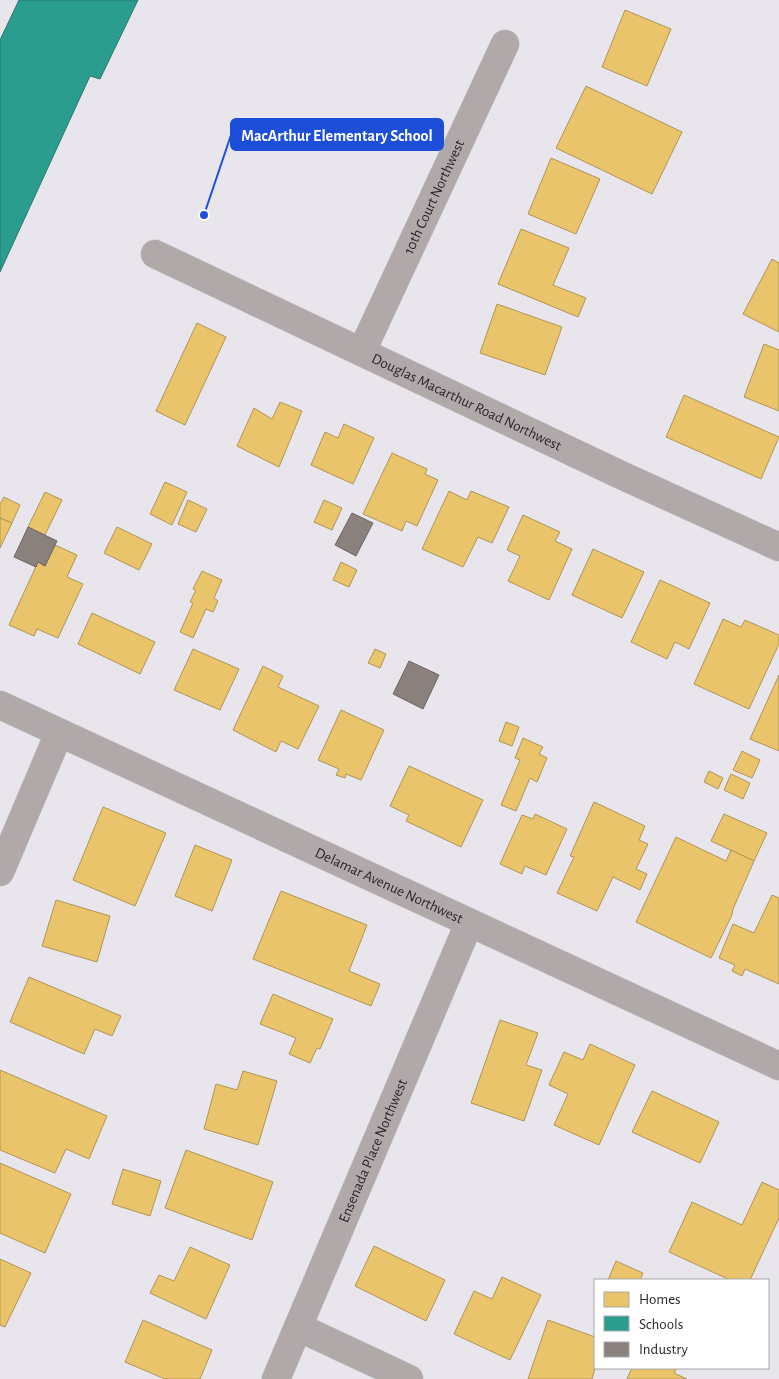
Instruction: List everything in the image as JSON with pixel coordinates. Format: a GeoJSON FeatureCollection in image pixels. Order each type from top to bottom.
{"type":"FeatureCollection","features":[{"type":"Feature","properties":{"kind":"street","name":"10th Court Northwest"},"geometry":{"type":"LineString","coordinates":[[362,351],[505,44]]}},
{"type":"Feature","properties":{"kind":"street","name":"Douglas Macarthur Road Northwest"},"geometry":{"type":"LineString","coordinates":[[155,254],[623,476],[779,547]]}},
{"type":"Feature","properties":{"kind":"street","name":"Delamar Avenue Northwest"},"geometry":{"type":"LineString","coordinates":[[0,705],[779,1066]]}},
{"type":"Feature","properties":{"kind":"street"},"geometry":{"type":"LineString","coordinates":[[0,872],[59,733]]}},
{"type":"Feature","properties":{"kind":"street","name":"Ensenada Place Northwest"},"geometry":{"type":"LineString","coordinates":[[276,1379],[469,923]]}},
{"type":"Feature","properties":{"kind":"street"},"geometry":{"type":"LineString","coordinates":[[298,1327],[409,1379]]}},
{"type":"Feature","properties":{"kind":"building: Homes"},"geometry":{"type":"Polygon","coordinates":[[[625,10],[671,29],[647,86],[602,67],[625,10]]]}},
{"type":"Feature","properties":{"kind":"building: Homes"},"geometry":{"type":"Polygon","coordinates":[[[586,86],[682,132],[652,194],[556,148],[586,86]]]}},
{"type":"Feature","properties":{"kind":"building: Homes"},"geometry":{"type":"Polygon","coordinates":[[[551,158],[600,179],[576,234],[528,214],[551,158]]]}},
{"type":"Feature","properties":{"kind":"building: Homes"},"geometry":{"type":"Polygon","coordinates":[[[521,229],[569,248],[553,285],[586,298],[578,317],[498,284],[521,229]]]}},
{"type":"Feature","properties":{"kind":"building: Homes"},"geometry":{"type":"Polygon","coordinates":[[[772,259],[779,263],[779,332],[743,314],[772,259]]]}},
{"type":"Feature","properties":{"kind":"building: Homes"},"geometry":{"type":"Polygon","coordinates":[[[497,304],[562,327],[545,375],[480,353],[497,304]]]}},
{"type":"Feature","properties":{"kind":"building: Homes"},"geometry":{"type":"Polygon","coordinates":[[[197,323],[226,337],[185,425],[156,411],[197,323]]]}},
{"type":"Feature","properties":{"kind":"building: Homes"},"geometry":{"type":"Polygon","coordinates":[[[764,344],[779,350],[779,411],[744,397],[764,344]]]}},
{"type":"Feature","properties":{"kind":"building: Homes"},"geometry":{"type":"Polygon","coordinates":[[[684,395],[779,437],[761,479],[666,437],[684,395]]]}},
{"type":"Feature","properties":{"kind":"building: Homes"},"geometry":{"type":"Polygon","coordinates":[[[280,402],[302,411],[279,467],[237,446],[254,408],[272,419],[280,402]]]}},
{"type":"Feature","properties":{"kind":"building: Homes"},"geometry":{"type":"Polygon","coordinates":[[[344,424],[374,438],[353,484],[311,465],[325,432],[338,438],[344,424]]]}},
{"type":"Feature","properties":{"kind":"building: Homes"},"geometry":{"type":"Polygon","coordinates":[[[392,453],[427,469],[425,474],[438,480],[417,526],[406,521],[402,531],[363,514],[392,453]]]}},
{"type":"Feature","properties":{"kind":"building: Homes"},"geometry":{"type":"Polygon","coordinates":[[[165,482],[187,492],[172,525],[150,514],[165,482]]]}},
{"type":"Feature","properties":{"kind":"building: Homes"},"geometry":{"type":"Polygon","coordinates":[[[449,491],[467,500],[471,491],[509,507],[492,543],[478,537],[463,567],[422,549],[449,491]]]}},
{"type":"Feature","properties":{"kind":"building: Homes"},"geometry":{"type":"Polygon","coordinates":[[[45,492],[62,500],[45,535],[28,527],[45,492]]]}},
{"type":"Feature","properties":{"kind":"building: Homes"},"geometry":{"type":"Polygon","coordinates":[[[4,497],[20,505],[12,523],[0,518],[0,504],[4,497]]]}},
{"type":"Feature","properties":{"kind":"building: Homes"},"geometry":{"type":"Polygon","coordinates":[[[188,500],[207,509],[196,532],[178,524],[188,500]]]}},
{"type":"Feature","properties":{"kind":"building: Homes"},"geometry":{"type":"Polygon","coordinates":[[[324,500],[342,508],[332,530],[314,522],[324,500]]]}},
{"type":"Feature","properties":{"kind":"building: Homes"},"geometry":{"type":"Polygon","coordinates":[[[523,515],[560,532],[555,541],[572,549],[549,600],[508,581],[520,556],[507,550],[523,515]]]}},
{"type":"Feature","properties":{"kind":"building: Homes"},"geometry":{"type":"Polygon","coordinates":[[[0,518],[12,523],[0,548],[0,518]]]}},
{"type":"Feature","properties":{"kind":"building: Homes"},"geometry":{"type":"Polygon","coordinates":[[[117,527],[152,544],[139,570],[104,553],[117,527]]]}},
{"type":"Feature","properties":{"kind":"building: Homes"},"geometry":{"type":"Polygon","coordinates":[[[55,545],[77,555],[67,577],[83,584],[58,638],[37,629],[34,636],[9,625],[38,562],[45,566],[55,545]]]}},
{"type":"Feature","properties":{"kind":"building: Homes"},"geometry":{"type":"Polygon","coordinates":[[[593,549],[644,572],[622,618],[572,595],[593,549]]]}},
{"type":"Feature","properties":{"kind":"building: Homes"},"geometry":{"type":"Polygon","coordinates":[[[341,562],[357,570],[349,587],[333,580],[341,562]]]}},
{"type":"Feature","properties":{"kind":"building: Homes"},"geometry":{"type":"Polygon","coordinates":[[[202,571],[222,580],[214,598],[218,601],[213,612],[206,609],[193,638],[180,632],[193,603],[190,602],[196,590],[193,589],[202,571]]]}},
{"type":"Feature","properties":{"kind":"building: Homes"},"geometry":{"type":"Polygon","coordinates":[[[660,580],[710,603],[689,649],[675,642],[667,659],[631,642],[660,580]]]}},
{"type":"Feature","properties":{"kind":"building: Homes"},"geometry":{"type":"Polygon","coordinates":[[[92,613],[155,642],[140,674],[78,644],[92,613]]]}},
{"type":"Feature","properties":{"kind":"building: Homes"},"geometry":{"type":"Polygon","coordinates":[[[723,619],[741,627],[745,620],[779,635],[779,644],[749,709],[694,684],[723,619]]]}},
{"type":"Feature","properties":{"kind":"building: Homes"},"geometry":{"type":"Polygon","coordinates":[[[193,649],[239,669],[220,710],[174,690],[193,649]]]}},
{"type":"Feature","properties":{"kind":"building: Homes"},"geometry":{"type":"Polygon","coordinates":[[[375,649],[386,654],[380,668],[368,663],[375,649]]]}},
{"type":"Feature","properties":{"kind":"building: Homes"},"geometry":{"type":"Polygon","coordinates":[[[263,666],[283,676],[278,687],[319,706],[298,749],[281,741],[276,752],[233,730],[263,666]]]}},
{"type":"Feature","properties":{"kind":"building: Homes"},"geometry":{"type":"Polygon","coordinates":[[[779,675],[779,751],[750,739],[779,675]]]}},
{"type":"Feature","properties":{"kind":"building: Homes"},"geometry":{"type":"Polygon","coordinates":[[[341,710],[384,730],[361,780],[346,774],[345,778],[336,775],[339,769],[318,760],[341,710]]]}},
{"type":"Feature","properties":{"kind":"building: Homes"},"geometry":{"type":"Polygon","coordinates":[[[506,722],[519,727],[512,746],[499,741],[506,722]]]}},
{"type":"Feature","properties":{"kind":"building: Homes"},"geometry":{"type":"Polygon","coordinates":[[[523,738],[543,747],[539,754],[547,758],[537,782],[530,778],[516,811],[501,805],[520,760],[515,758],[523,738]]]}},
{"type":"Feature","properties":{"kind":"building: Homes"},"geometry":{"type":"Polygon","coordinates":[[[742,751],[760,760],[752,778],[733,770],[742,751]]]}},
{"type":"Feature","properties":{"kind":"building: Homes"},"geometry":{"type":"Polygon","coordinates":[[[409,766],[483,800],[461,847],[406,821],[409,815],[390,806],[409,766]]]}},
{"type":"Feature","properties":{"kind":"building: Homes"},"geometry":{"type":"Polygon","coordinates":[[[709,771],[723,778],[718,789],[704,782],[709,771]]]}},
{"type":"Feature","properties":{"kind":"building: Homes"},"geometry":{"type":"Polygon","coordinates":[[[731,774],[750,783],[743,799],[724,790],[731,774]]]}},
{"type":"Feature","properties":{"kind":"building: Homes"},"geometry":{"type":"Polygon","coordinates":[[[594,802],[645,826],[639,840],[648,844],[636,869],[647,874],[640,890],[613,877],[597,911],[557,893],[574,857],[570,856],[594,802]]]}},
{"type":"Feature","properties":{"kind":"building: Homes"},"geometry":{"type":"Polygon","coordinates":[[[103,807],[166,833],[135,906],[73,880],[103,807]]]}},
{"type":"Feature","properties":{"kind":"building: Homes"},"geometry":{"type":"Polygon","coordinates":[[[535,814],[567,829],[546,875],[525,866],[522,874],[500,864],[522,815],[533,819],[535,814]]]}},
{"type":"Feature","properties":{"kind":"building: Homes"},"geometry":{"type":"Polygon","coordinates":[[[724,814],[767,833],[754,861],[711,841],[724,814]]]}},
{"type":"Feature","properties":{"kind":"building: Homes"},"geometry":{"type":"Polygon","coordinates":[[[676,837],[726,861],[731,850],[754,861],[732,915],[711,958],[636,922],[676,837]]]}},
{"type":"Feature","properties":{"kind":"building: Homes"},"geometry":{"type":"Polygon","coordinates":[[[195,845],[232,860],[212,911],[175,896],[195,845]]]}},
{"type":"Feature","properties":{"kind":"building: Homes"},"geometry":{"type":"Polygon","coordinates":[[[281,891],[367,925],[349,971],[380,984],[371,1006],[253,959],[281,891]]]}},
{"type":"Feature","properties":{"kind":"building: Homes"},"geometry":{"type":"Polygon","coordinates":[[[772,895],[779,898],[779,984],[745,969],[742,976],[732,971],[735,965],[719,958],[733,924],[754,933],[772,895]]]}},
{"type":"Feature","properties":{"kind":"building: Homes"},"geometry":{"type":"Polygon","coordinates":[[[56,900],[110,916],[97,962],[42,946],[56,900]]]}},
{"type":"Feature","properties":{"kind":"building: Homes"},"geometry":{"type":"Polygon","coordinates":[[[29,977],[121,1016],[112,1036],[95,1029],[84,1054],[10,1022],[29,977]]]}},
{"type":"Feature","properties":{"kind":"building: Homes"},"geometry":{"type":"Polygon","coordinates":[[[273,994],[333,1019],[320,1049],[317,1048],[310,1063],[289,1054],[296,1038],[260,1024],[273,994]]]}},
{"type":"Feature","properties":{"kind":"building: Homes"},"geometry":{"type":"Polygon","coordinates":[[[500,1020],[538,1033],[526,1065],[542,1070],[524,1121],[471,1103],[500,1020]]]}},
{"type":"Feature","properties":{"kind":"building: Homes"},"geometry":{"type":"Polygon","coordinates":[[[590,1044],[635,1065],[599,1145],[554,1125],[568,1094],[549,1085],[564,1052],[583,1060],[590,1044]]]}},
{"type":"Feature","properties":{"kind":"building: Homes"},"geometry":{"type":"Polygon","coordinates":[[[0,1070],[107,1116],[89,1159],[66,1149],[55,1173],[0,1150],[0,1070]]]}},
{"type":"Feature","properties":{"kind":"building: Homes"},"geometry":{"type":"Polygon","coordinates":[[[243,1071],[277,1081],[258,1145],[204,1129],[216,1084],[237,1090],[243,1071]]]}},
{"type":"Feature","properties":{"kind":"building: Homes"},"geometry":{"type":"Polygon","coordinates":[[[652,1091],[719,1122],[700,1163],[632,1132],[652,1091]]]}},
{"type":"Feature","properties":{"kind":"building: Homes"},"geometry":{"type":"Polygon","coordinates":[[[186,1150],[273,1182],[252,1240],[165,1208],[186,1150]]]}},
{"type":"Feature","properties":{"kind":"building: Homes"},"geometry":{"type":"Polygon","coordinates":[[[0,1163],[71,1194],[45,1253],[0,1233],[0,1163]]]}},
{"type":"Feature","properties":{"kind":"building: Homes"},"geometry":{"type":"Polygon","coordinates":[[[123,1169],[161,1181],[150,1216],[112,1204],[123,1169]]]}},
{"type":"Feature","properties":{"kind":"building: Homes"},"geometry":{"type":"Polygon","coordinates":[[[762,1182],[779,1190],[779,1218],[750,1279],[728,1279],[669,1252],[692,1202],[742,1225],[762,1182]]]}},
{"type":"Feature","properties":{"kind":"building: Homes"},"geometry":{"type":"Polygon","coordinates":[[[374,1246],[445,1280],[426,1321],[355,1286],[374,1246]]]}},
{"type":"Feature","properties":{"kind":"building: Homes"},"geometry":{"type":"Polygon","coordinates":[[[190,1247],[230,1265],[206,1319],[150,1293],[159,1275],[174,1281],[190,1247]]]}},
{"type":"Feature","properties":{"kind":"building: Homes"},"geometry":{"type":"Polygon","coordinates":[[[0,1259],[31,1273],[5,1327],[0,1325],[0,1259]]]}},
{"type":"Feature","properties":{"kind":"building: Homes"},"geometry":{"type":"Polygon","coordinates":[[[616,1261],[643,1273],[640,1279],[608,1279],[616,1261]]]}},
{"type":"Feature","properties":{"kind":"building: Homes"},"geometry":{"type":"Polygon","coordinates":[[[502,1277],[541,1295],[510,1360],[454,1334],[474,1291],[492,1299],[502,1277]]]}},
{"type":"Feature","properties":{"kind":"building: Homes"},"geometry":{"type":"Polygon","coordinates":[[[143,1320],[212,1350],[200,1379],[165,1379],[125,1362],[143,1320]]]}},
{"type":"Feature","properties":{"kind":"building: Homes"},"geometry":{"type":"Polygon","coordinates":[[[548,1320],[594,1337],[595,1369],[592,1379],[528,1379],[548,1320]]]}},
{"type":"Feature","properties":{"kind":"building: Homes"},"geometry":{"type":"Polygon","coordinates":[[[632,1369],[676,1369],[674,1373],[687,1379],[627,1379],[632,1369]]]}},
{"type":"Feature","properties":{"kind":"building: Schools"},"geometry":{"type":"Polygon","coordinates":[[[19,0],[138,0],[100,79],[90,76],[0,272],[0,40],[19,0]]]}},
{"type":"Feature","properties":{"kind":"building: Industry"},"geometry":{"type":"Polygon","coordinates":[[[352,513],[373,523],[356,556],[335,545],[352,513]]]}},
{"type":"Feature","properties":{"kind":"building: Industry"},"geometry":{"type":"Polygon","coordinates":[[[28,527],[57,541],[45,566],[38,562],[36,567],[14,557],[28,527]]]}},
{"type":"Feature","properties":{"kind":"building: Industry"},"geometry":{"type":"Polygon","coordinates":[[[409,661],[439,675],[423,709],[393,694],[409,661]]]}},
{"type":"Feature","properties":{"kind":"place","name":"MacArthur Elementary School"},"geometry":{"type":"Point","coordinates":[204,215]}}]}
